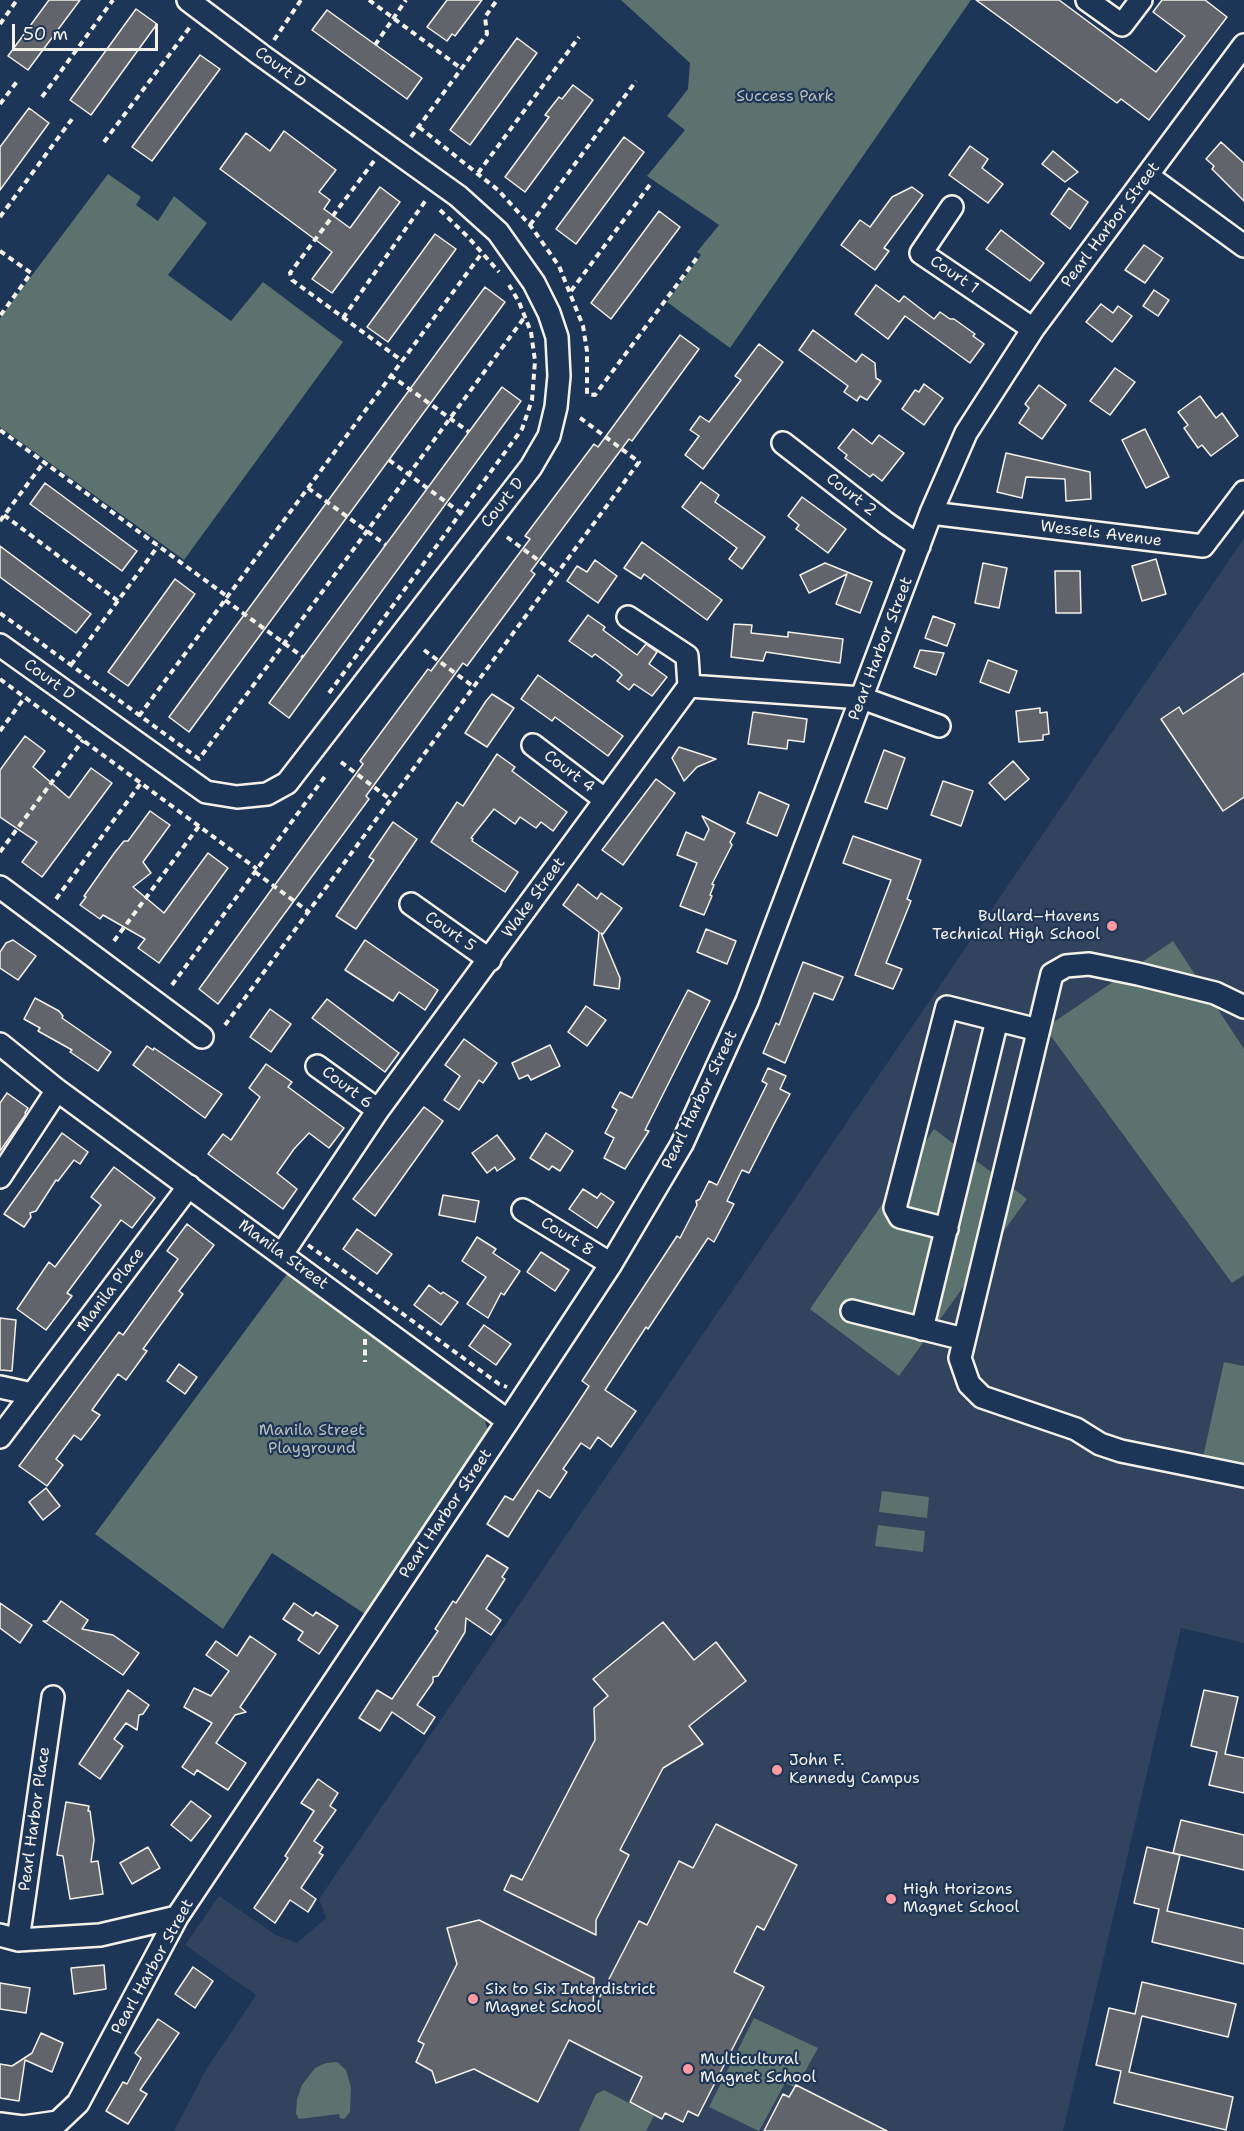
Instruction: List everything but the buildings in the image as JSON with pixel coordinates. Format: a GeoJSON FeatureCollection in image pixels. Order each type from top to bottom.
{"type":"FeatureCollection","features":[{"type":"Feature","properties":{"kind":"street","name":"Court D"},"geometry":{"type":"LineString","coordinates":[[0,645],[206,792],[237,797],[267,794],[287,783],[531,467],[549,436],[556,407],[559,376],[557,337],[549,313],[534,283],[498,232],[458,196],[188,0]]}},
{"type":"Feature","properties":{"kind":"street"},"geometry":{"type":"LineString","coordinates":[[1088,0],[1122,25],[1141,0]]}},
{"type":"Feature","properties":{"kind":"street","name":"Pearl Harbor Street"},"geometry":{"type":"LineString","coordinates":[[0,2124],[23,2127],[58,2122],[78,2103],[177,1917],[508,1421],[610,1264],[682,1144],[747,1001],[931,513],[966,433],[1033,329],[1244,45]]}},
{"type":"Feature","properties":{"kind":"street"},"geometry":{"type":"LineString","coordinates":[[1148,176],[1244,246]]}},
{"type":"Feature","properties":{"kind":"street","name":"Court 1"},"geometry":{"type":"LineString","coordinates":[[952,207],[921,253],[1033,329]]}},
{"type":"Feature","properties":{"kind":"street","name":"Court 2"},"geometry":{"type":"LineString","coordinates":[[783,443],[919,546]]}},
{"type":"Feature","properties":{"kind":"street","name":"Wessels Avenue"},"geometry":{"type":"LineString","coordinates":[[931,513],[1203,546],[1244,492]]}},
{"type":"Feature","properties":{"kind":"street"},"geometry":{"type":"LineString","coordinates":[[628,617],[687,656],[689,686],[862,698],[939,726]]}},
{"type":"Feature","properties":{"kind":"street","name":"Wake Street"},"geometry":{"type":"LineString","coordinates":[[282,1254],[378,1110],[689,686]]}},
{"type":"Feature","properties":{"kind":"street","name":"Court 4"},"geometry":{"type":"LineString","coordinates":[[533,745],[604,799]]}},
{"type":"Feature","properties":{"kind":"street"},"geometry":{"type":"LineString","coordinates":[[0,887],[202,1037]]}},
{"type":"Feature","properties":{"kind":"street","name":"Court 5"},"geometry":{"type":"LineString","coordinates":[[411,904],[490,960]]}},
{"type":"Feature","properties":{"kind":"street"},"geometry":{"type":"LineString","coordinates":[[1244,1007],[1215,993],[1089,964],[1065,966],[1052,974],[960,1358],[969,1384],[982,1397],[1076,1429],[1100,1444],[1121,1451],[1244,1476]]}},
{"type":"Feature","properties":{"kind":"street"},"geometry":{"type":"LineString","coordinates":[[947,1229],[900,1217],[895,1208],[947,1007],[1038,1030]]}},
{"type":"Feature","properties":{"kind":"street"},"geometry":{"type":"LineString","coordinates":[[922,1329],[997,1020]]}},
{"type":"Feature","properties":{"kind":"street","name":"Manila Street"},"geometry":{"type":"LineString","coordinates":[[0,1044],[57,1090],[508,1421]]}},
{"type":"Feature","properties":{"kind":"street","name":"Court 6"},"geometry":{"type":"LineString","coordinates":[[317,1066],[378,1110]]}},
{"type":"Feature","properties":{"kind":"street"},"geometry":{"type":"LineString","coordinates":[[0,1177],[57,1090]]}},
{"type":"Feature","properties":{"kind":"street","name":"Manila Place"},"geometry":{"type":"LineString","coordinates":[[0,1437],[189,1186]]}},
{"type":"Feature","properties":{"kind":"street","name":"Court 8"},"geometry":{"type":"LineString","coordinates":[[523,1210],[610,1264]]}},
{"type":"Feature","properties":{"kind":"street"},"geometry":{"type":"LineString","coordinates":[[852,1311],[964,1339]]}},
{"type":"Feature","properties":{"kind":"street"},"geometry":{"type":"LineString","coordinates":[[0,1387],[32,1394]]}},
{"type":"Feature","properties":{"kind":"street","name":"Pearl Harbor Place"},"geometry":{"type":"LineString","coordinates":[[52,1697],[9,1937],[100,1935],[177,1917]]}},
{"type":"Feature","properties":{"kind":"path"},"geometry":{"type":"LineString","coordinates":[[0,24],[17,0]]}},
{"type":"Feature","properties":{"kind":"path"},"geometry":{"type":"LineString","coordinates":[[42,97],[113,0]]}},
{"type":"Feature","properties":{"kind":"path"},"geometry":{"type":"LineString","coordinates":[[282,47],[273,40],[302,0]]}},
{"type":"Feature","properties":{"kind":"path"},"geometry":{"type":"LineString","coordinates":[[369,0],[462,69]]}},
{"type":"Feature","properties":{"kind":"path"},"geometry":{"type":"LineString","coordinates":[[375,45],[406,0]]}},
{"type":"Feature","properties":{"kind":"path"},"geometry":{"type":"LineString","coordinates":[[404,138],[411,137],[419,127],[487,34],[485,16],[497,0]]}},
{"type":"Feature","properties":{"kind":"path"},"geometry":{"type":"LineString","coordinates":[[104,142],[190,27]]}},
{"type":"Feature","properties":{"kind":"path"},"geometry":{"type":"LineString","coordinates":[[478,173],[579,37]]}},
{"type":"Feature","properties":{"kind":"path"},"geometry":{"type":"LineString","coordinates":[[0,104],[19,79]]}},
{"type":"Feature","properties":{"kind":"path"},"geometry":{"type":"LineString","coordinates":[[530,225],[636,81]]}},
{"type":"Feature","properties":{"kind":"path"},"geometry":{"type":"LineString","coordinates":[[0,217],[72,119]]}},
{"type":"Feature","properties":{"kind":"path"},"geometry":{"type":"LineString","coordinates":[[419,127],[498,190],[530,225],[560,266],[583,326],[587,351],[587,394],[595,395],[699,255]]}},
{"type":"Feature","properties":{"kind":"path"},"geometry":{"type":"LineString","coordinates":[[383,168],[372,160],[290,273],[292,280],[401,360]]}},
{"type":"Feature","properties":{"kind":"path"},"geometry":{"type":"LineString","coordinates":[[571,291],[652,182]]}},
{"type":"Feature","properties":{"kind":"path"},"geometry":{"type":"LineString","coordinates":[[418,193],[431,203]]}},
{"type":"Feature","properties":{"kind":"path"},"geometry":{"type":"LineString","coordinates":[[344,318],[426,200]]}},
{"type":"Feature","properties":{"kind":"path"},"geometry":{"type":"LineString","coordinates":[[324,700],[516,439],[526,419],[535,386],[535,361],[531,332],[519,302],[510,287],[482,253],[437,208]]}},
{"type":"Feature","properties":{"kind":"path"},"geometry":{"type":"LineString","coordinates":[[0,250],[31,273],[0,316]]}},
{"type":"Feature","properties":{"kind":"path"},"geometry":{"type":"LineString","coordinates":[[139,716],[482,253]]}},
{"type":"Feature","properties":{"kind":"path"},"geometry":{"type":"LineString","coordinates":[[0,613],[199,759],[524,318]]}},
{"type":"Feature","properties":{"kind":"path"},"geometry":{"type":"LineString","coordinates":[[390,375],[470,432]]}},
{"type":"Feature","properties":{"kind":"path"},"geometry":{"type":"LineString","coordinates":[[225,1025],[639,462],[579,417]]}},
{"type":"Feature","properties":{"kind":"path"},"geometry":{"type":"LineString","coordinates":[[0,430],[159,546],[303,657]]}},
{"type":"Feature","properties":{"kind":"path"},"geometry":{"type":"LineString","coordinates":[[389,460],[461,513]]}},
{"type":"Feature","properties":{"kind":"path"},"geometry":{"type":"LineString","coordinates":[[0,521],[44,462]]}},
{"type":"Feature","properties":{"kind":"path"},"geometry":{"type":"LineString","coordinates":[[308,488],[386,545]]}},
{"type":"Feature","properties":{"kind":"path"},"geometry":{"type":"LineString","coordinates":[[4,515],[118,601]]}},
{"type":"Feature","properties":{"kind":"path"},"geometry":{"type":"LineString","coordinates":[[507,537],[556,574]]}},
{"type":"Feature","properties":{"kind":"path"},"geometry":{"type":"LineString","coordinates":[[71,666],[159,546]]}},
{"type":"Feature","properties":{"kind":"path"},"geometry":{"type":"LineString","coordinates":[[424,650],[474,687]]}},
{"type":"Feature","properties":{"kind":"path"},"geometry":{"type":"LineString","coordinates":[[0,679],[199,826],[309,912]]}},
{"type":"Feature","properties":{"kind":"path"},"geometry":{"type":"LineString","coordinates":[[0,731],[25,697]]}},
{"type":"Feature","properties":{"kind":"path"},"geometry":{"type":"LineString","coordinates":[[0,852],[83,740]]}},
{"type":"Feature","properties":{"kind":"path"},"geometry":{"type":"LineString","coordinates":[[341,762],[391,800]]}},
{"type":"Feature","properties":{"kind":"path"},"geometry":{"type":"LineString","coordinates":[[172,985],[326,775]]}},
{"type":"Feature","properties":{"kind":"path"},"geometry":{"type":"LineString","coordinates":[[56,899],[141,783]]}},
{"type":"Feature","properties":{"kind":"path"},"geometry":{"type":"LineString","coordinates":[[114,941],[199,826]]}},
{"type":"Feature","properties":{"kind":"path"},"geometry":{"type":"LineString","coordinates":[[365,1362],[365,1338],[374,1345]]}},
{"type":"Feature","properties":{"kind":"shaded area","name":"John F. Kennedy Campus"},"geometry":{"type":"Polygon","coordinates":[[[1244,538],[1244,1643],[1181,1628],[1063,2131],[174,2131],[207,2068],[256,1995],[185,1945],[219,1896],[276,1935],[297,1943],[326,1918],[319,1899],[1244,538]]]}},
{"type":"Feature","properties":{"kind":"green space","name":"Success Park"},"geometry":{"type":"Polygon","coordinates":[[[621,0],[971,0],[730,348],[667,302],[701,255],[697,252],[719,225],[647,176],[685,130],[667,116],[688,89],[690,63],[621,0]]]}},
{"type":"Feature","properties":{"kind":"green space"},"geometry":{"type":"Polygon","coordinates":[[[108,174],[141,197],[136,205],[158,221],[174,196],[207,223],[168,275],[231,321],[263,282],[343,342],[184,560],[0,427],[0,318],[108,174]]]}},
{"type":"Feature","properties":{"kind":"green space"},"geometry":{"type":"Polygon","coordinates":[[[1173,941],[1244,1049],[1244,1275],[1232,1283],[1045,1028],[1173,941]]]}},
{"type":"Feature","properties":{"kind":"green space"},"geometry":{"type":"Polygon","coordinates":[[[934,1129],[1027,1199],[899,1376],[810,1309],[934,1129]]]}},
{"type":"Feature","properties":{"kind":"green space","name":"Manila Street Playground"},"geometry":{"type":"Polygon","coordinates":[[[287,1274],[481,1416],[489,1433],[368,1616],[272,1553],[223,1629],[95,1534],[287,1274]]]}},
{"type":"Feature","properties":{"kind":"green space"},"geometry":{"type":"Polygon","coordinates":[[[1224,1362],[1244,1366],[1244,1476],[1201,1466],[1224,1362]]]}},
{"type":"Feature","properties":{"kind":"green space"},"geometry":{"type":"Polygon","coordinates":[[[882,1491],[929,1497],[927,1518],[879,1512],[882,1491]]]}},
{"type":"Feature","properties":{"kind":"green space"},"geometry":{"type":"Polygon","coordinates":[[[878,1525],[925,1531],[923,1552],[875,1546],[878,1525]]]}},
{"type":"Feature","properties":{"kind":"green space"},"geometry":{"type":"Polygon","coordinates":[[[754,2018],[818,2048],[796,2088],[785,2083],[759,2131],[709,2107],[754,2018]]]}},
{"type":"Feature","properties":{"kind":"green space"},"geometry":{"type":"Polygon","coordinates":[[[337,2062],[346,2070],[351,2087],[350,2112],[344,2119],[340,2118],[339,2114],[299,2119],[296,2114],[297,2099],[302,2085],[315,2068],[326,2063],[337,2062]]]}},
{"type":"Feature","properties":{"kind":"green space"},"geometry":{"type":"Polygon","coordinates":[[[604,2090],[654,2116],[646,2131],[579,2131],[596,2094],[604,2090]]]}},
{"type":"Feature","properties":{"kind":"place","name":"Bullard–Havens Technical High School"},"geometry":{"type":"Point","coordinates":[1112,926]}},
{"type":"Feature","properties":{"kind":"place","name":"John F. Kennedy Campus"},"geometry":{"type":"Point","coordinates":[777,1770]}},
{"type":"Feature","properties":{"kind":"place","name":"High Horizons Magnet School"},"geometry":{"type":"Point","coordinates":[891,1899]}},
{"type":"Feature","properties":{"kind":"place","name":"Six to Six Interdistrict Magnet School"},"geometry":{"type":"Point","coordinates":[473,1999]}},
{"type":"Feature","properties":{"kind":"place","name":"Multicultural Magnet School"},"geometry":{"type":"Point","coordinates":[688,2069]}}]}
